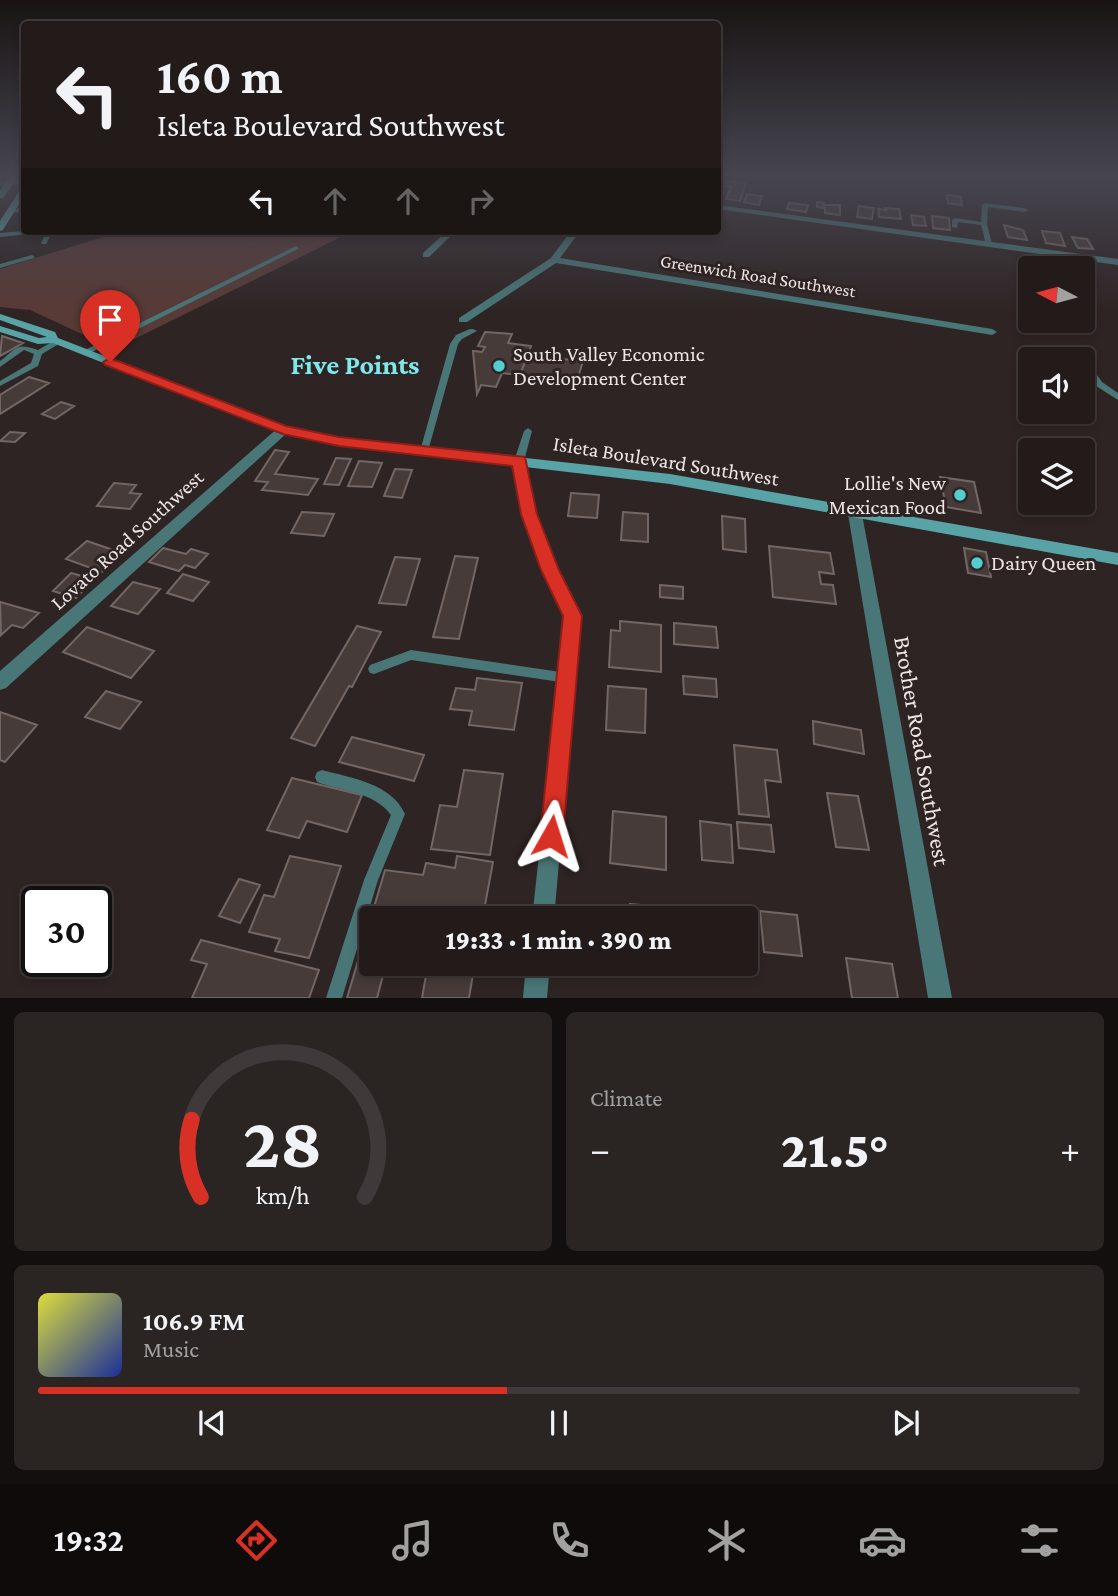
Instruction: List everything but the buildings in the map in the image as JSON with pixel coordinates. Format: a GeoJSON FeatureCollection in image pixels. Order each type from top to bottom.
{"type":"FeatureCollection","features":[{"type":"Feature","properties":{"kind":"main road","name":"Isleta Boulevard Southwest"},"geometry":{"type":"LineString","coordinates":[[0,317],[51,334],[56,341]]}},
{"type":"Feature","properties":{"kind":"main road","name":"Isleta Boulevard Southwest"},"geometry":{"type":"LineString","coordinates":[[0,329],[38,341],[56,341],[283,430],[339,441],[670,479],[1118,559]]}},
{"type":"Feature","properties":{"kind":"street"},"geometry":{"type":"LineString","coordinates":[[817,221],[1118,262]]}},
{"type":"Feature","properties":{"kind":"street"},"geometry":{"type":"LineString","coordinates":[[426,255],[448,235]]}},
{"type":"Feature","properties":{"kind":"street"},"geometry":{"type":"LineString","coordinates":[[464,320],[554,260],[573,235]]}},
{"type":"Feature","properties":{"kind":"street","name":"Greenwich Road Southwest"},"geometry":{"type":"LineString","coordinates":[[554,260],[992,332]]}},
{"type":"Feature","properties":{"kind":"street","name":"Lovato Road Southwest"},"geometry":{"type":"LineString","coordinates":[[0,682],[283,430]]}},
{"type":"Feature","properties":{"kind":"street"},"geometry":{"type":"LineString","coordinates":[[519,461],[529,514],[550,570],[573,616],[544,906]]}},
{"type":"Feature","properties":{"kind":"street","name":"Brother Road Southwest"},"geometry":{"type":"LineString","coordinates":[[855,514],[940,998]]}},
{"type":"Feature","properties":{"kind":"street"},"geometry":{"type":"LineString","coordinates":[[535,998],[537,976]]}},
{"type":"Feature","properties":{"kind":"lane"},"geometry":{"type":"LineString","coordinates":[[955,221],[955,227]]}},
{"type":"Feature","properties":{"kind":"lane"},"geometry":{"type":"LineString","coordinates":[[959,221],[984,224]]}},
{"type":"Feature","properties":{"kind":"lane"},"geometry":{"type":"LineString","coordinates":[[984,221],[989,244]]}},
{"type":"Feature","properties":{"kind":"lane"},"geometry":{"type":"LineString","coordinates":[[0,235],[21,233]]}},
{"type":"Feature","properties":{"kind":"lane"},"geometry":{"type":"LineString","coordinates":[[44,243],[48,235]]}},
{"type":"Feature","properties":{"kind":"lane"},"geometry":{"type":"LineString","coordinates":[[85,352],[296,248]]}},
{"type":"Feature","properties":{"kind":"lane"},"geometry":{"type":"LineString","coordinates":[[0,266],[32,257]]}},
{"type":"Feature","properties":{"kind":"lane"},"geometry":{"type":"LineString","coordinates":[[424,451],[454,344],[459,337],[473,331]]}},
{"type":"Feature","properties":{"kind":"lane"},"geometry":{"type":"LineString","coordinates":[[0,384],[35,364],[38,353],[56,341]]}},
{"type":"Feature","properties":{"kind":"lane"},"geometry":{"type":"LineString","coordinates":[[0,365],[23,347],[38,353]]}},
{"type":"Feature","properties":{"kind":"lane"},"geometry":{"type":"LineString","coordinates":[[1095,378],[1118,397]]}},
{"type":"Feature","properties":{"kind":"lane"},"geometry":{"type":"LineString","coordinates":[[519,461],[528,431]]}},
{"type":"Feature","properties":{"kind":"lane"},"geometry":{"type":"LineString","coordinates":[[374,669],[411,655],[567,678]]}},
{"type":"Feature","properties":{"kind":"lane"},"geometry":{"type":"LineString","coordinates":[[322,777],[390,800],[398,814],[371,880],[334,998]]}},
{"type":"Feature","properties":{"kind":"shaded area"},"geometry":{"type":"Polygon","coordinates":[[[109,235],[345,235],[114,349],[30,310],[0,307],[0,269],[109,235]]]}},
{"type":"Feature","properties":{"kind":"place","name":"South Valley Economic Development Center"},"geometry":{"type":"Point","coordinates":[499,366]}},
{"type":"Feature","properties":{"kind":"place","name":"Lollie's New Mexican Food"},"geometry":{"type":"Point","coordinates":[960,495]}},
{"type":"Feature","properties":{"kind":"place","name":"Dairy Queen"},"geometry":{"type":"Point","coordinates":[977,563]}},
{"type":"Feature","properties":{"kind":"district","name":"Five Points"},"geometry":{"type":"Point","coordinates":[355,364]}},
{"type":"Feature","properties":{"kind":"route"},"geometry":{"type":"LineString","coordinates":[[110,362],[283,430],[339,441],[519,461],[529,514],[550,570],[573,616],[551,836]]}}]}
